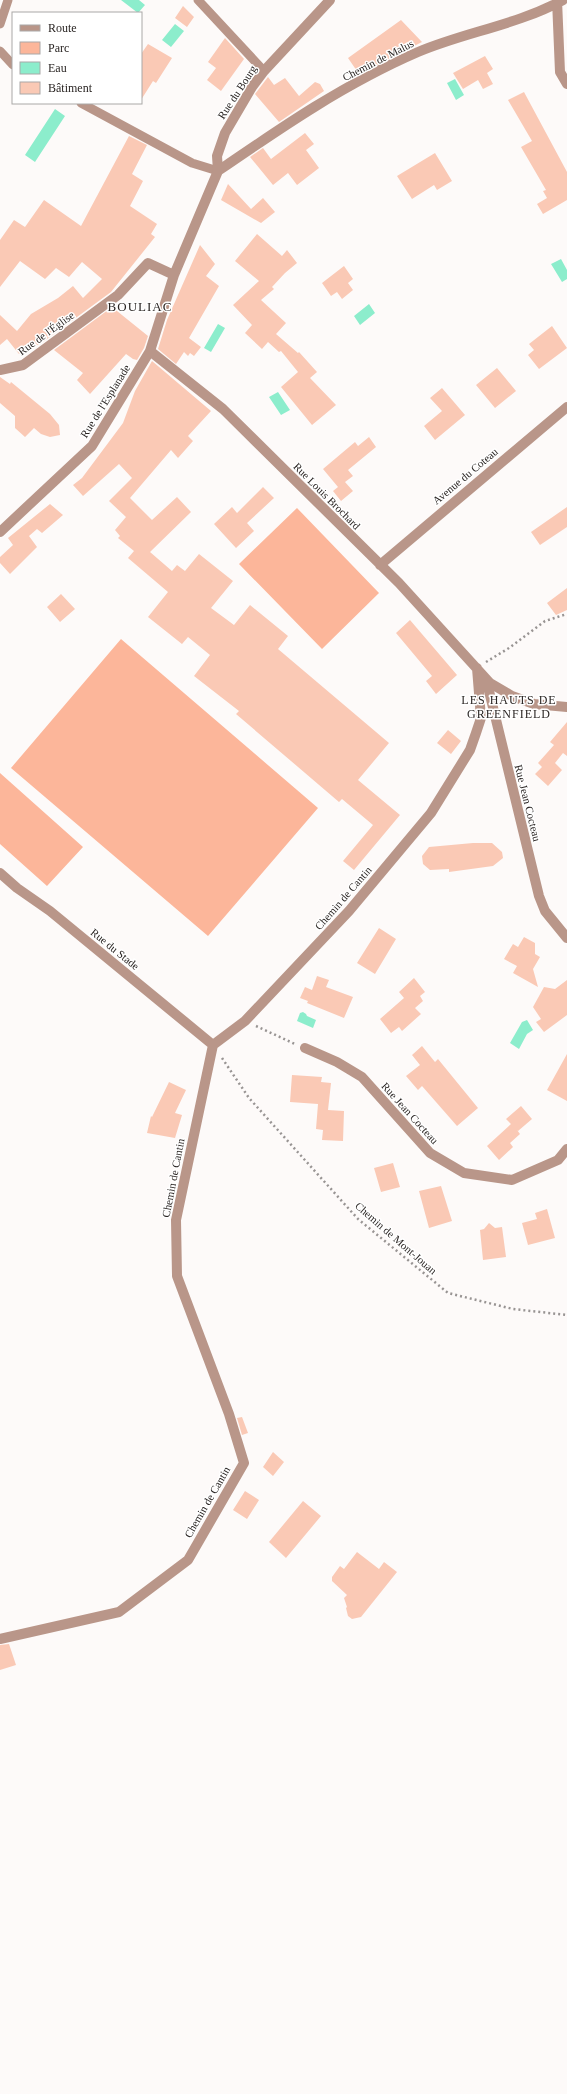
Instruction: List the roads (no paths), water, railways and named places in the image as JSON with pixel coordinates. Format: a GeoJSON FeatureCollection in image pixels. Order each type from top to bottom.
{"type":"FeatureCollection","features":[{"type":"Feature","properties":{"kind":"street","name":"Rue du Bourg"},"geometry":{"type":"LineString","coordinates":[[218,171],[216,156],[225,133],[252,87],[264,71],[330,0]]}},
{"type":"Feature","properties":{"kind":"street"},"geometry":{"type":"LineString","coordinates":[[559,1],[560,72],[567,84]]}},
{"type":"Feature","properties":{"kind":"street","name":"Chemin de Malus"},"geometry":{"type":"LineString","coordinates":[[218,171],[301,114],[382,69],[455,38],[535,14],[559,1]]}},
{"type":"Feature","properties":{"kind":"street","name":"Rue de l'Esplanade"},"geometry":{"type":"LineString","coordinates":[[0,532],[92,446],[150,351],[174,275],[218,171]]}},
{"type":"Feature","properties":{"kind":"street","name":"Rue de l'Église"},"geometry":{"type":"LineString","coordinates":[[0,370],[23,365],[118,295],[148,263],[174,275]]}},
{"type":"Feature","properties":{"kind":"street","name":"Rue Louis Brochard"},"geometry":{"type":"LineString","coordinates":[[150,351],[223,409],[399,583],[477,668]]}},
{"type":"Feature","properties":{"kind":"street","name":"Avenue du Coteau"},"geometry":{"type":"LineString","coordinates":[[380,565],[567,407]]}},
{"type":"Feature","properties":{"kind":"street"},"geometry":{"type":"LineString","coordinates":[[477,668],[490,683],[512,696],[534,704],[567,707]]}},
{"type":"Feature","properties":{"kind":"street","name":"Rue Jean Cocteau"},"geometry":{"type":"LineString","coordinates":[[477,668],[489,691],[539,896],[545,911],[567,938]]}},
{"type":"Feature","properties":{"kind":"street","name":"Chemin de Cantin"},"geometry":{"type":"LineString","coordinates":[[0,1639],[119,1612],[188,1560],[244,1463],[229,1414],[177,1276],[176,1220],[213,1045],[245,1020],[349,911],[431,813],[470,750],[476,733],[481,711],[477,668]]}},
{"type":"Feature","properties":{"kind":"street","name":"Rue du Stade"},"geometry":{"type":"LineString","coordinates":[[0,872],[16,888],[50,911],[213,1045]]}},
{"type":"Feature","properties":{"kind":"street","name":"Rue Jean Cocteau"},"geometry":{"type":"LineString","coordinates":[[305,1048],[338,1062],[362,1077],[430,1153],[464,1173],[512,1180],[558,1160],[567,1149]]}},
{"type":"Feature","properties":{"kind":"lane"},"geometry":{"type":"LineString","coordinates":[[0,24],[8,0]]}},
{"type":"Feature","properties":{"kind":"lane"},"geometry":{"type":"LineString","coordinates":[[198,0],[264,71]]}},
{"type":"Feature","properties":{"kind":"lane"},"geometry":{"type":"LineString","coordinates":[[0,51],[12,64]]}},
{"type":"Feature","properties":{"kind":"lane"},"geometry":{"type":"LineString","coordinates":[[83,104],[192,163],[218,171]]}},
{"type":"Feature","properties":{"kind":"water"},"geometry":{"type":"Polygon","coordinates":[[[121,0],[139,0],[145,5],[139,12],[137,12],[121,0]]]}},
{"type":"Feature","properties":{"kind":"water"},"geometry":{"type":"Polygon","coordinates":[[[175,24],[184,31],[171,47],[162,40],[175,24]]]}},
{"type":"Feature","properties":{"kind":"water"},"geometry":{"type":"Polygon","coordinates":[[[455,79],[464,95],[456,100],[447,83],[455,79]]]}},
{"type":"Feature","properties":{"kind":"water"},"geometry":{"type":"Polygon","coordinates":[[[55,109],[65,116],[35,162],[25,155],[55,109]]]}},
{"type":"Feature","properties":{"kind":"water"},"geometry":{"type":"Polygon","coordinates":[[[561,259],[567,270],[567,279],[562,282],[551,264],[561,259]]]}},
{"type":"Feature","properties":{"kind":"water"},"geometry":{"type":"Polygon","coordinates":[[[369,304],[375,313],[360,325],[354,316],[369,304]]]}},
{"type":"Feature","properties":{"kind":"water"},"geometry":{"type":"Polygon","coordinates":[[[218,324],[225,328],[211,352],[204,348],[218,324]]]}},
{"type":"Feature","properties":{"kind":"water"},"geometry":{"type":"Polygon","coordinates":[[[278,392],[290,410],[281,415],[269,397],[278,392]]]}},
{"type":"Feature","properties":{"kind":"water"},"geometry":{"type":"Polygon","coordinates":[[[303,1012],[307,1016],[316,1020],[313,1028],[297,1021],[300,1013],[303,1012]]]}},
{"type":"Feature","properties":{"kind":"water"},"geometry":{"type":"Polygon","coordinates":[[[527,1020],[533,1030],[527,1034],[519,1049],[510,1043],[522,1022],[527,1020]]]}},
{"type":"Feature","properties":{"kind":"district","name":"BOULIAC"},"geometry":{"type":"Point","coordinates":[140,306]}},
{"type":"Feature","properties":{"kind":"district","name":"LES HAUTS DE GREENFIELD"},"geometry":{"type":"Point","coordinates":[509,707]}}]}
